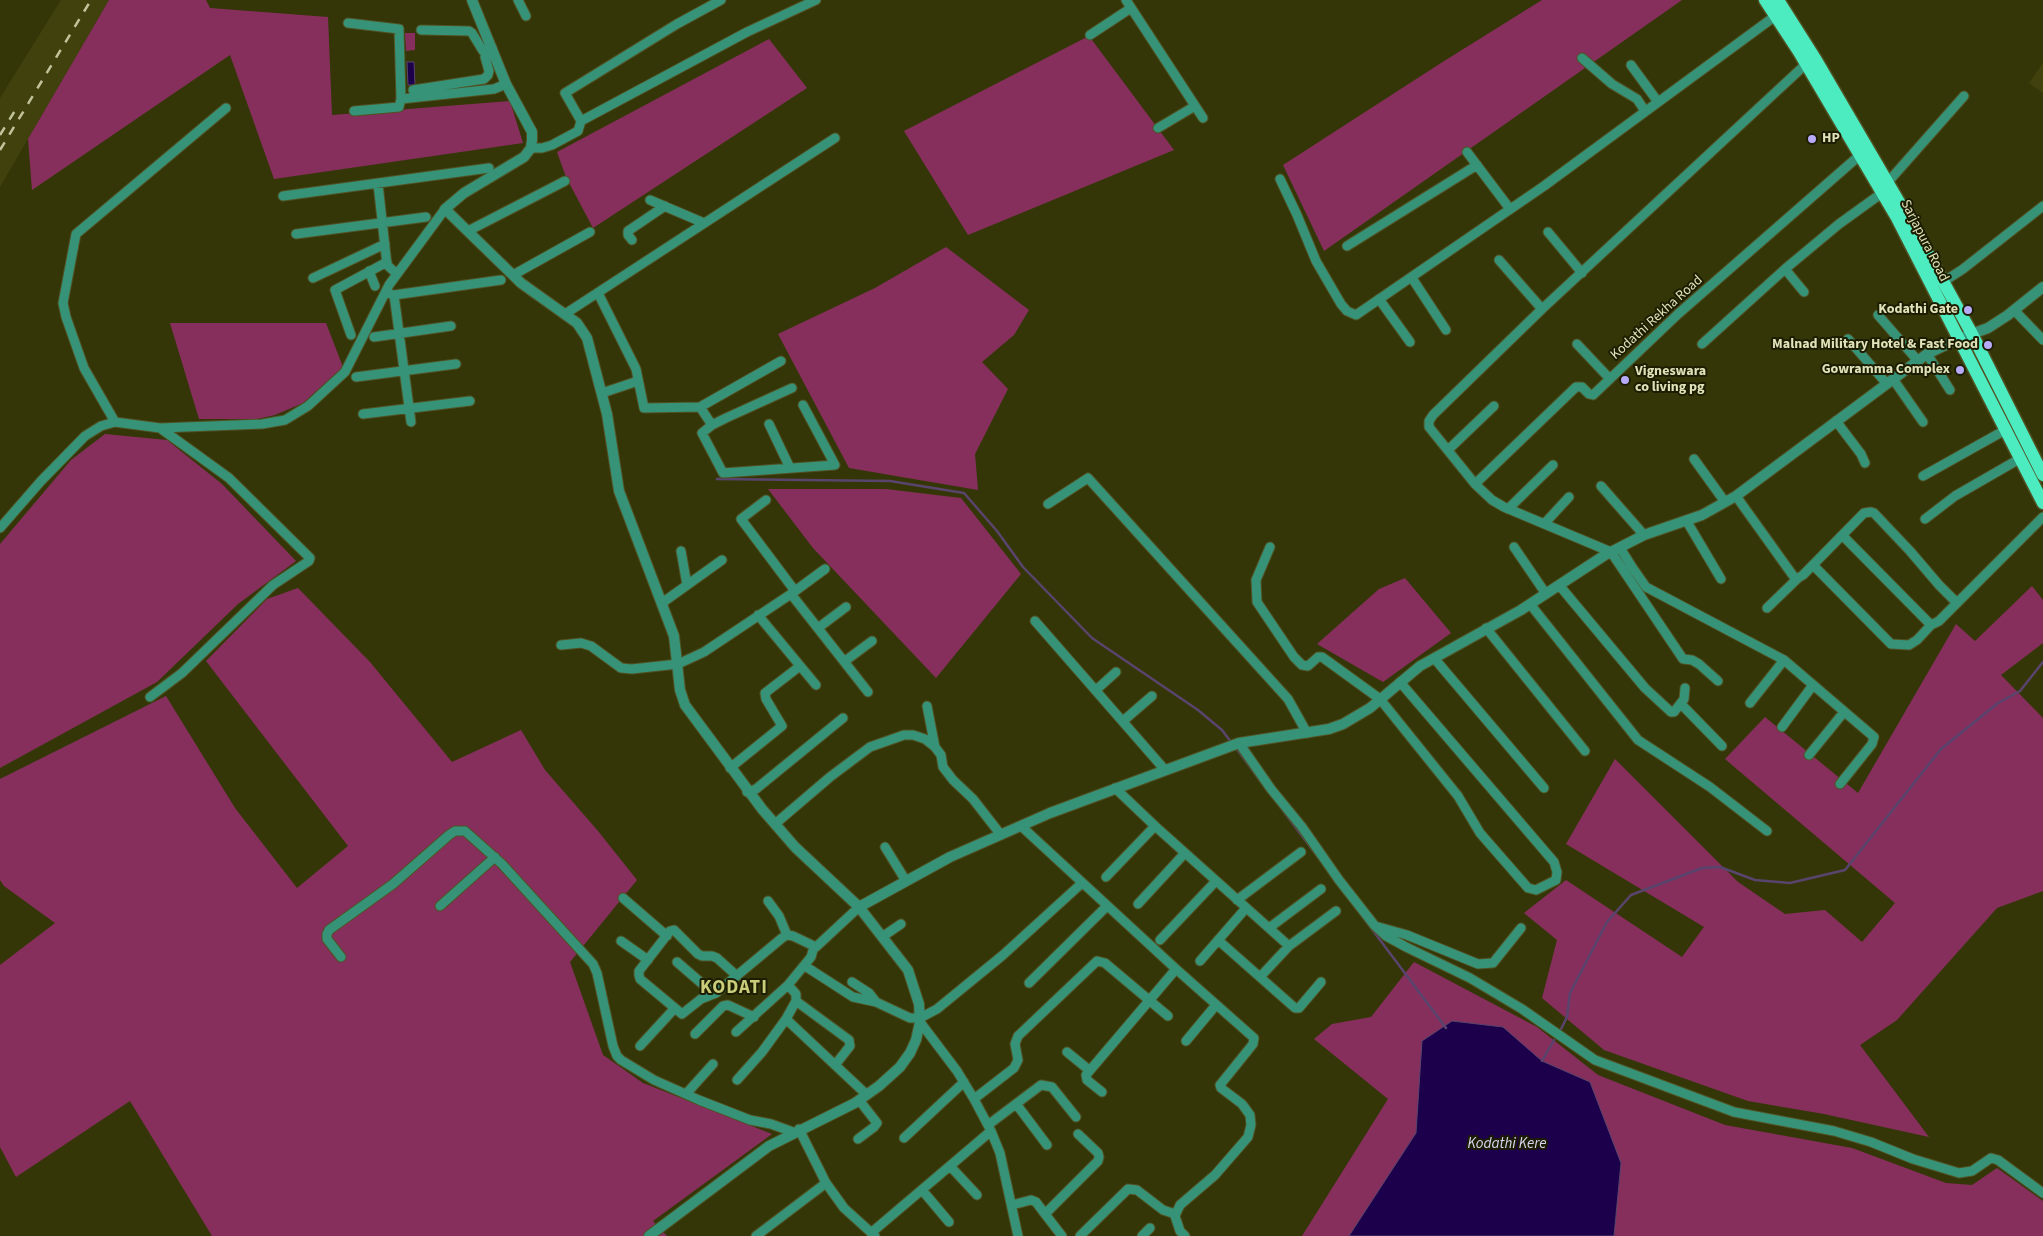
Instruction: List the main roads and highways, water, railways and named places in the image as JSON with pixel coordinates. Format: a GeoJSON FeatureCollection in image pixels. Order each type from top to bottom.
{"type":"FeatureCollection","features":[{"type":"Feature","properties":{"kind":"main road","name":"Sarjapura Road"},"geometry":{"type":"LineString","coordinates":[[1765,0],[1779,8],[1943,282],[1972,334],[2043,475]]}},
{"type":"Feature","properties":{"kind":"main road","name":"Sarjapura Road"},"geometry":{"type":"LineString","coordinates":[[1779,8],[1806,64],[1860,155],[1885,188],[1897,218],[1958,339],[2007,429],[2043,503]]}},
{"type":"Feature","properties":{"kind":"water"},"geometry":{"type":"Polygon","coordinates":[[[407,62],[414,62],[415,85],[408,85],[407,62]]]}},
{"type":"Feature","properties":{"kind":"water","name":"Kodathi Kere"},"geometry":{"type":"Polygon","coordinates":[[[1452,1021],[1503,1027],[1542,1061],[1590,1082],[1621,1163],[1614,1236],[1349,1236],[1416,1133],[1422,1041],[1452,1021]]]}},
{"type":"Feature","properties":{"kind":"waterway"},"geometry":{"type":"LineString","coordinates":[[717,479],[890,481],[964,493],[997,531],[1023,567],[1092,638],[1198,710],[1222,730],[1231,742]]}},
{"type":"Feature","properties":{"kind":"waterway"},"geometry":{"type":"LineString","coordinates":[[1561,1029],[1567,1017],[1570,993],[1607,922],[1631,895],[1702,868],[1720,867],[1755,880],[1790,883],[1845,870],[1941,749],[1998,703],[2020,691],[2043,662]]}},
{"type":"Feature","properties":{"kind":"waterway"},"geometry":{"type":"LineString","coordinates":[[1236,748],[1261,782]]}},
{"type":"Feature","properties":{"kind":"waterway"},"geometry":{"type":"LineString","coordinates":[[1275,800],[1323,864]]}},
{"type":"Feature","properties":{"kind":"waterway"},"geometry":{"type":"LineString","coordinates":[[1365,920],[1446,1028]]}},
{"type":"Feature","properties":{"kind":"waterway"},"geometry":{"type":"LineString","coordinates":[[1542,1061],[1554,1040]]}},
{"type":"Feature","properties":{"kind":"railway"},"geometry":{"type":"LineString","coordinates":[[0,150],[91,0]]}},
{"type":"Feature","properties":{"kind":"railway"},"geometry":{"type":"LineString","coordinates":[[0,135],[16,109]]}},
{"type":"Feature","properties":{"kind":"place","name":"HP"},"geometry":{"type":"Point","coordinates":[1812,139]}},
{"type":"Feature","properties":{"kind":"place","name":"Kodathi Gate"},"geometry":{"type":"Point","coordinates":[1968,310]}},
{"type":"Feature","properties":{"kind":"place","name":"Malnad Military Hotel & Fast Food"},"geometry":{"type":"Point","coordinates":[1988,345]}},
{"type":"Feature","properties":{"kind":"place","name":"Gowramma Complex"},"geometry":{"type":"Point","coordinates":[1960,370]}},
{"type":"Feature","properties":{"kind":"place","name":"Vigneswara co living pg"},"geometry":{"type":"Point","coordinates":[1625,380]}},
{"type":"Feature","properties":{"kind":"district","name":"KODATI"},"geometry":{"type":"Point","coordinates":[734,989]}}]}
